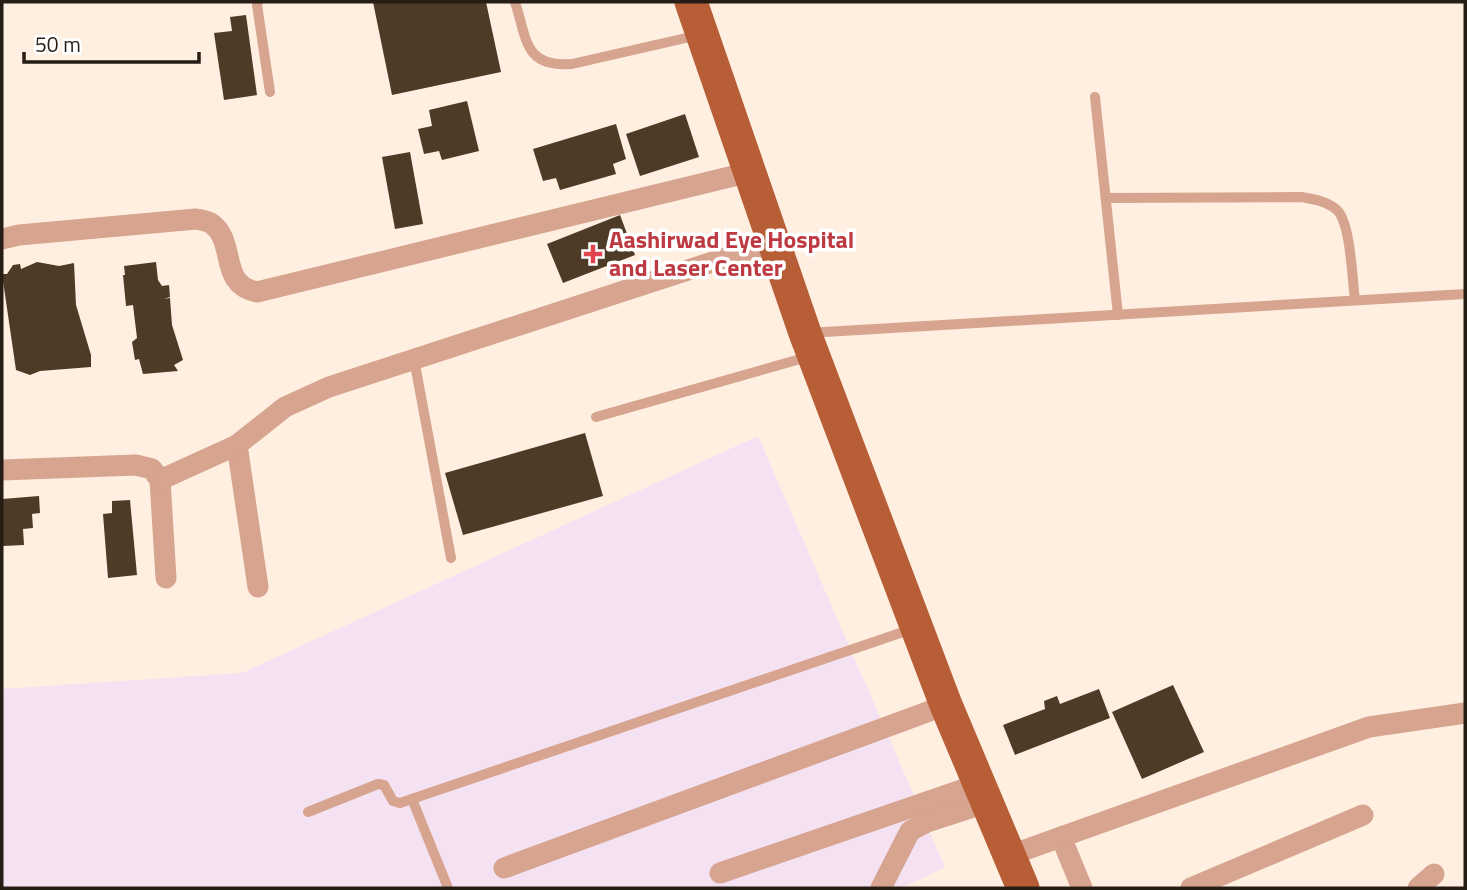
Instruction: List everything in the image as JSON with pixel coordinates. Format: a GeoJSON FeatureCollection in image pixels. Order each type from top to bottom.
{"type":"FeatureCollection","features":[{"type":"Feature","properties":{"kind":"main road"},"geometry":{"type":"LineString","coordinates":[[691,2],[810,344],[946,705],[1023,888]]}},
{"type":"Feature","properties":{"kind":"street"},"geometry":{"type":"LineString","coordinates":[[2,239],[19,234],[196,219],[211,223],[220,233],[234,278],[244,289],[257,292],[750,172]]}},
{"type":"Feature","properties":{"kind":"street"},"geometry":{"type":"LineString","coordinates":[[160,480],[237,445],[285,407],[329,387],[774,242]]}},
{"type":"Feature","properties":{"kind":"street"},"geometry":{"type":"LineString","coordinates":[[237,445],[258,587]]}},
{"type":"Feature","properties":{"kind":"street"},"geometry":{"type":"LineString","coordinates":[[2,470],[136,465],[152,469],[160,480],[166,578]]}},
{"type":"Feature","properties":{"kind":"street"},"geometry":{"type":"LineString","coordinates":[[504,868],[946,705]]}},
{"type":"Feature","properties":{"kind":"street"},"geometry":{"type":"LineString","coordinates":[[1008,856],[1368,727],[1465,713]]}},
{"type":"Feature","properties":{"kind":"street"},"geometry":{"type":"LineString","coordinates":[[720,873],[983,794]]}},
{"type":"Feature","properties":{"kind":"street"},"geometry":{"type":"LineString","coordinates":[[881,888],[910,831],[983,794]]}},
{"type":"Feature","properties":{"kind":"street"},"geometry":{"type":"LineString","coordinates":[[1191,888],[1363,815]]}},
{"type":"Feature","properties":{"kind":"street"},"geometry":{"type":"LineString","coordinates":[[1061,837],[1082,888]]}},
{"type":"Feature","properties":{"kind":"street"},"geometry":{"type":"LineString","coordinates":[[1419,888],[1434,874]]}},
{"type":"Feature","properties":{"kind":"lane"},"geometry":{"type":"LineString","coordinates":[[258,2],[270,92]]}},
{"type":"Feature","properties":{"kind":"lane"},"geometry":{"type":"LineString","coordinates":[[515,2],[530,51],[540,61],[555,65],[572,64],[702,34]]}},
{"type":"Feature","properties":{"kind":"lane"},"geometry":{"type":"LineString","coordinates":[[1095,97],[1118,315]]}},
{"type":"Feature","properties":{"kind":"lane"},"geometry":{"type":"LineString","coordinates":[[1106,198],[1301,197],[1321,201],[1338,211],[1346,228],[1355,300]]}},
{"type":"Feature","properties":{"kind":"lane"},"geometry":{"type":"LineString","coordinates":[[596,417],[810,344],[1118,315],[1465,294]]}},
{"type":"Feature","properties":{"kind":"lane"},"geometry":{"type":"LineString","coordinates":[[414,359],[451,558]]}},
{"type":"Feature","properties":{"kind":"lane"},"geometry":{"type":"LineString","coordinates":[[308,812],[378,784],[384,785],[393,801],[400,803],[917,627]]}},
{"type":"Feature","properties":{"kind":"lane"},"geometry":{"type":"LineString","coordinates":[[412,799],[448,888]]}},
{"type":"Feature","properties":{"kind":"shaded area"},"geometry":{"type":"Polygon","coordinates":[[[758,436],[945,867],[902,888],[2,888],[2,689],[242,673],[758,436]]]}},
{"type":"Feature","properties":{"kind":"building"},"geometry":{"type":"Polygon","coordinates":[[[373,2],[486,2],[501,72],[392,95],[373,2]]]}},
{"type":"Feature","properties":{"kind":"building"},"geometry":{"type":"Polygon","coordinates":[[[246,15],[257,95],[224,100],[214,33],[232,31],[230,17],[246,15]]]}},
{"type":"Feature","properties":{"kind":"building"},"geometry":{"type":"Polygon","coordinates":[[[467,101],[479,151],[442,160],[439,151],[424,154],[418,129],[432,126],[429,110],[467,101]]]}},
{"type":"Feature","properties":{"kind":"building"},"geometry":{"type":"Polygon","coordinates":[[[685,114],[699,157],[640,176],[626,134],[685,114]]]}},
{"type":"Feature","properties":{"kind":"building"},"geometry":{"type":"Polygon","coordinates":[[[616,124],[626,159],[613,164],[616,174],[560,190],[556,178],[543,181],[533,149],[616,124]]]}},
{"type":"Feature","properties":{"kind":"building"},"geometry":{"type":"Polygon","coordinates":[[[410,152],[423,224],[395,229],[382,157],[410,152]]]}},
{"type":"Feature","properties":{"kind":"building"},"geometry":{"type":"Polygon","coordinates":[[[620,215],[635,255],[563,283],[547,244],[620,215]]]}},
{"type":"Feature","properties":{"kind":"building"},"geometry":{"type":"Polygon","coordinates":[[[37,262],[59,266],[74,263],[76,305],[91,355],[91,367],[40,371],[30,375],[16,370],[2,274],[7,274],[13,265],[20,264],[21,269],[37,262]]]}},
{"type":"Feature","properties":{"kind":"building"},"geometry":{"type":"Polygon","coordinates":[[[156,262],[158,280],[162,286],[169,285],[170,297],[164,299],[170,298],[172,325],[183,360],[174,365],[178,371],[143,374],[139,359],[135,360],[132,342],[137,338],[133,305],[126,306],[124,266],[156,262]]]}},
{"type":"Feature","properties":{"kind":"building"},"geometry":{"type":"Polygon","coordinates":[[[585,433],[603,496],[463,535],[445,473],[585,433]]]}},
{"type":"Feature","properties":{"kind":"building"},"geometry":{"type":"Polygon","coordinates":[[[39,496],[40,513],[32,514],[33,528],[23,529],[24,545],[3,546],[2,499],[39,496]]]}},
{"type":"Feature","properties":{"kind":"building"},"geometry":{"type":"Polygon","coordinates":[[[130,500],[137,575],[108,578],[103,514],[112,513],[112,501],[130,500]]]}},
{"type":"Feature","properties":{"kind":"building"},"geometry":{"type":"Polygon","coordinates":[[[1173,685],[1204,752],[1142,779],[1112,712],[1173,685]]]}},
{"type":"Feature","properties":{"kind":"building"},"geometry":{"type":"Polygon","coordinates":[[[1099,689],[1110,718],[1015,755],[1003,725],[1045,709],[1044,701],[1057,696],[1060,704],[1099,689]]]}},
{"type":"Feature","properties":{"kind":"place","name":"Aashirwad Eye Hospital and Laser Center"},"geometry":{"type":"Point","coordinates":[593,254]}}]}
